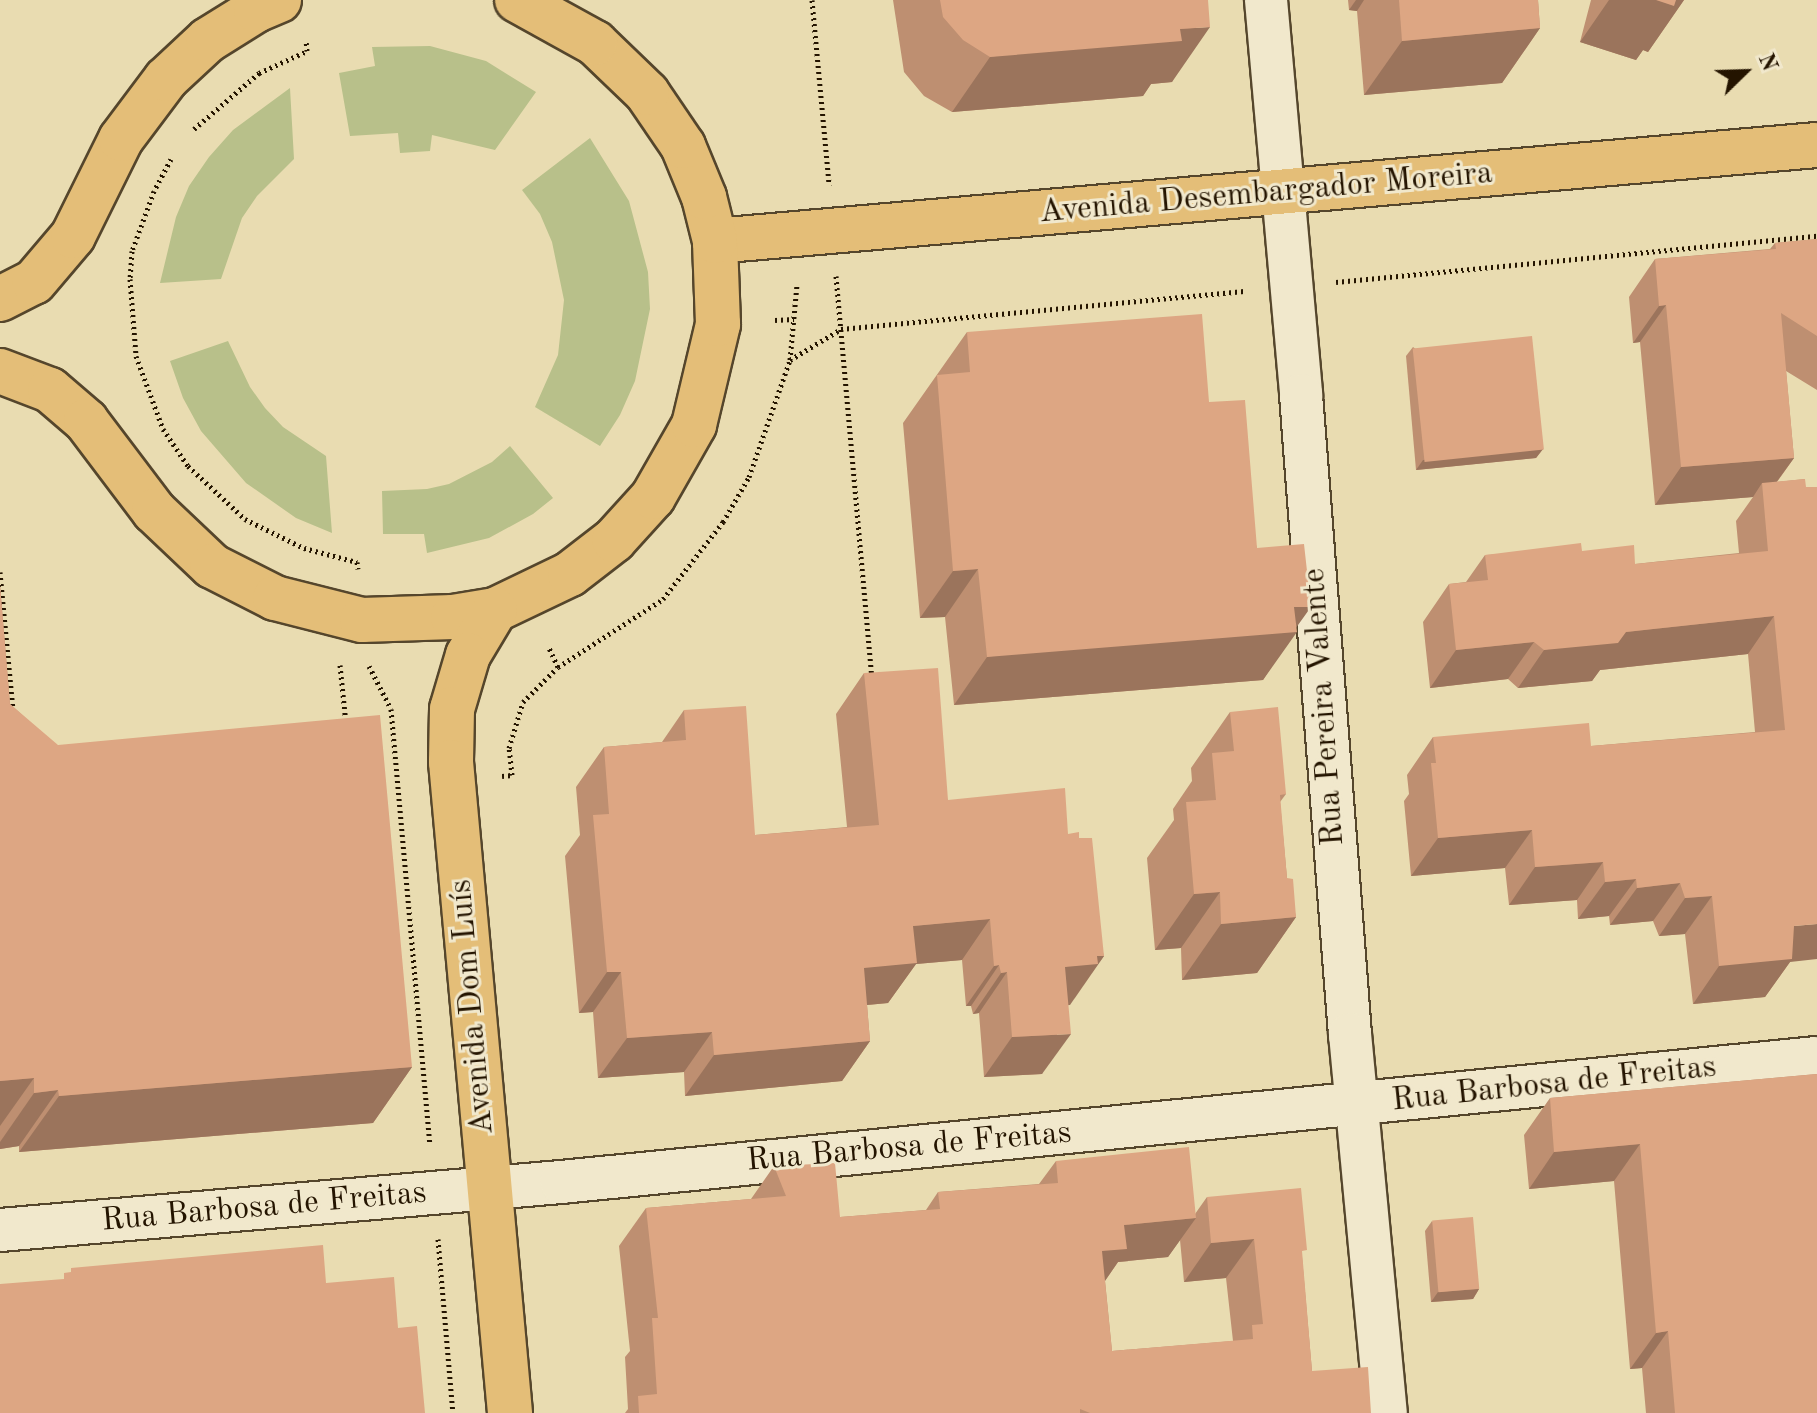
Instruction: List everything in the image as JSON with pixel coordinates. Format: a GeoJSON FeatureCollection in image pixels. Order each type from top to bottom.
{"type":"FeatureCollection","features":[{"type":"Feature","properties":{"kind":"main road"},"geometry":{"type":"LineString","coordinates":[[0,299],[34,282],[73,236],[121,139],[166,79],[208,40],[279,0]]}},
{"type":"Feature","properties":{"kind":"main road"},"geometry":{"type":"LineString","coordinates":[[0,371],[50,390],[86,421],[154,511],[212,566],[275,598],[362,620],[453,617],[495,610],[570,574],[614,540],[653,497],[694,425],[718,324],[715,241],[704,197],[683,146],[647,93],[595,43],[517,0]]}},
{"type":"Feature","properties":{"kind":"main road","name":"Avenida Desembargador Moreira"},"geometry":{"type":"LineString","coordinates":[[715,241],[1817,145]]}},
{"type":"Feature","properties":{"kind":"main road","name":"Avenida Dom Luís"},"geometry":{"type":"LineString","coordinates":[[495,610],[468,655],[452,709],[451,762],[510,1413]]}},
{"type":"Feature","properties":{"kind":"street","name":"Rua Pereira Valente"},"geometry":{"type":"LineString","coordinates":[[1266,0],[1356,1105],[1386,1413]]}},
{"type":"Feature","properties":{"kind":"street","name":"Rua Barbosa de Freitas"},"geometry":{"type":"LineString","coordinates":[[0,1230],[489,1188],[1817,1058]]}},
{"type":"Feature","properties":{"kind":"path"},"geometry":{"type":"LineString","coordinates":[[812,0],[829,190]]}},
{"type":"Feature","properties":{"kind":"path"},"geometry":{"type":"LineString","coordinates":[[188,135],[259,73],[307,51],[305,39]]}},
{"type":"Feature","properties":{"kind":"path"},"geometry":{"type":"LineString","coordinates":[[176,153],[145,214],[132,251],[130,279],[130,321],[136,356],[163,429],[188,466],[245,519],[304,548],[357,562],[358,574]]}},
{"type":"Feature","properties":{"kind":"path"},"geometry":{"type":"LineString","coordinates":[[1324,283],[1817,236]]}},
{"type":"Feature","properties":{"kind":"path"},"geometry":{"type":"LineString","coordinates":[[836,270],[873,682]]}},
{"type":"Feature","properties":{"kind":"path"},"geometry":{"type":"LineString","coordinates":[[790,360],[841,329],[1253,290]]}},
{"type":"Feature","properties":{"kind":"path"},"geometry":{"type":"LineString","coordinates":[[775,320],[794,319]]}},
{"type":"Feature","properties":{"kind":"path"},"geometry":{"type":"LineString","coordinates":[[0,572],[13,715]]}},
{"type":"Feature","properties":{"kind":"path"},"geometry":{"type":"LineString","coordinates":[[502,776],[512,775],[509,748],[523,702],[558,667],[548,646]]}},
{"type":"Feature","properties":{"kind":"path"},"geometry":{"type":"LineString","coordinates":[[339,660],[347,734]]}},
{"type":"Feature","properties":{"kind":"path"},"geometry":{"type":"LineString","coordinates":[[366,662],[391,709],[430,1147]]}},
{"type":"Feature","properties":{"kind":"path"},"geometry":{"type":"LineString","coordinates":[[437,1232],[453,1413]]}},
{"type":"Feature","properties":{"kind":"green space"},"geometry":{"type":"Polygon","coordinates":[[[430,46],[486,61],[536,92],[495,150],[432,135],[430,151],[400,153],[398,133],[350,136],[339,73],[375,66],[372,47],[430,46]]]}},
{"type":"Feature","properties":{"kind":"green space"},"geometry":{"type":"Polygon","coordinates":[[[290,88],[294,159],[257,196],[242,218],[221,279],[160,283],[176,217],[189,186],[233,130],[290,88]]]}},
{"type":"Feature","properties":{"kind":"green space"},"geometry":{"type":"Polygon","coordinates":[[[590,138],[629,201],[648,272],[650,309],[635,381],[620,415],[600,446],[535,407],[558,355],[564,300],[552,242],[540,214],[522,190],[590,138]]]}},
{"type":"Feature","properties":{"kind":"green space"},"geometry":{"type":"Polygon","coordinates":[[[228,341],[250,387],[265,408],[283,427],[326,456],[332,533],[296,518],[246,483],[201,431],[183,398],[170,361],[228,341]]]}},
{"type":"Feature","properties":{"kind":"green space"},"geometry":{"type":"Polygon","coordinates":[[[510,446],[553,498],[533,514],[489,538],[427,553],[424,534],[383,534],[382,491],[427,489],[449,484],[492,462],[510,446]]]}},
{"type":"Feature","properties":{"kind":"building"},"geometry":{"type":"Polygon","coordinates":[[[940,0],[1208,0],[1210,27],[1180,29],[1182,41],[990,57],[963,40],[943,17],[940,0]]]}},
{"type":"Feature","properties":{"kind":"building"},"geometry":{"type":"Polygon","coordinates":[[[1399,0],[1538,0],[1540,28],[1402,41],[1399,0]]]}},
{"type":"Feature","properties":{"kind":"building"},"geometry":{"type":"Polygon","coordinates":[[[1656,0],[1676,0],[1674,6],[1656,0]]]}},
{"type":"Feature","properties":{"kind":"building"},"geometry":{"type":"Polygon","coordinates":[[[1817,239],[1817,336],[1781,313],[1794,458],[1681,467],[1666,305],[1659,306],[1655,259],[1776,249],[1775,243],[1817,239]]]}},
{"type":"Feature","properties":{"kind":"building"},"geometry":{"type":"Polygon","coordinates":[[[1202,314],[1209,402],[1245,400],[1257,548],[1304,544],[1311,607],[1294,607],[1297,632],[987,657],[978,569],[953,571],[937,375],[970,372],[967,332],[1202,314]]]}},
{"type":"Feature","properties":{"kind":"building"},"geometry":{"type":"Polygon","coordinates":[[[1532,336],[1544,449],[1425,462],[1413,349],[1532,336]]]}},
{"type":"Feature","properties":{"kind":"building"},"geometry":{"type":"Polygon","coordinates":[[[1805,479],[1806,487],[1817,487],[1817,924],[1794,926],[1792,959],[1719,966],[1712,896],[1685,898],[1680,883],[1637,888],[1636,879],[1605,882],[1603,862],[1535,867],[1532,830],[1438,838],[1431,763],[1436,763],[1433,737],[1589,723],[1591,746],[1785,730],[1774,616],[1626,632],[1618,643],[1544,650],[1534,642],[1456,650],[1449,584],[1488,580],[1485,555],[1581,543],[1582,551],[1634,545],[1635,564],[1768,551],[1762,483],[1805,479]]]}},
{"type":"Feature","properties":{"kind":"building"},"geometry":{"type":"Polygon","coordinates":[[[0,585],[10,704],[58,745],[380,715],[412,1067],[59,1096],[58,1090],[34,1093],[34,1078],[0,1081],[0,585]]]}},
{"type":"Feature","properties":{"kind":"building"},"geometry":{"type":"Polygon","coordinates":[[[938,668],[948,800],[1065,788],[1068,834],[1079,832],[1079,838],[1092,838],[1104,956],[1097,956],[1098,964],[1065,967],[1071,1034],[1012,1037],[1007,972],[1001,973],[999,965],[994,966],[990,919],[913,926],[917,963],[864,968],[870,1041],[714,1055],[712,1032],[627,1038],[621,972],[607,972],[593,815],[609,814],[604,747],[686,740],[684,710],[746,706],[755,835],[879,825],[864,673],[938,668]]]}},
{"type":"Feature","properties":{"kind":"building"},"geometry":{"type":"Polygon","coordinates":[[[1278,707],[1286,794],[1280,795],[1287,878],[1293,879],[1296,917],[1221,924],[1220,892],[1194,894],[1186,802],[1216,800],[1212,753],[1234,751],[1230,712],[1278,707]]]}},
{"type":"Feature","properties":{"kind":"building"},"geometry":{"type":"Polygon","coordinates":[[[1817,1074],[1817,1413],[1675,1413],[1668,1331],[1656,1333],[1640,1144],[1554,1152],[1550,1098],[1817,1074]]]}},
{"type":"Feature","properties":{"kind":"building"},"geometry":{"type":"Polygon","coordinates":[[[1189,1147],[1196,1218],[1124,1225],[1127,1249],[1102,1251],[1112,1351],[1253,1339],[1252,1325],[1263,1324],[1254,1239],[1211,1243],[1207,1197],[1301,1188],[1307,1250],[1302,1251],[1312,1371],[1368,1367],[1371,1413],[1090,1413],[1080,1409],[1080,1413],[639,1413],[638,1396],[657,1394],[652,1318],[658,1318],[646,1208],[786,1196],[774,1166],[835,1163],[840,1217],[940,1209],[938,1192],[1058,1183],[1056,1161],[1189,1147]]]}},
{"type":"Feature","properties":{"kind":"building"},"geometry":{"type":"Polygon","coordinates":[[[1473,1217],[1479,1289],[1438,1292],[1432,1221],[1473,1217]]]}},
{"type":"Feature","properties":{"kind":"building"},"geometry":{"type":"Polygon","coordinates":[[[323,1245],[326,1283],[394,1277],[398,1328],[417,1326],[425,1413],[0,1413],[0,1284],[64,1279],[64,1273],[71,1272],[71,1268],[323,1245]]]}}]}
